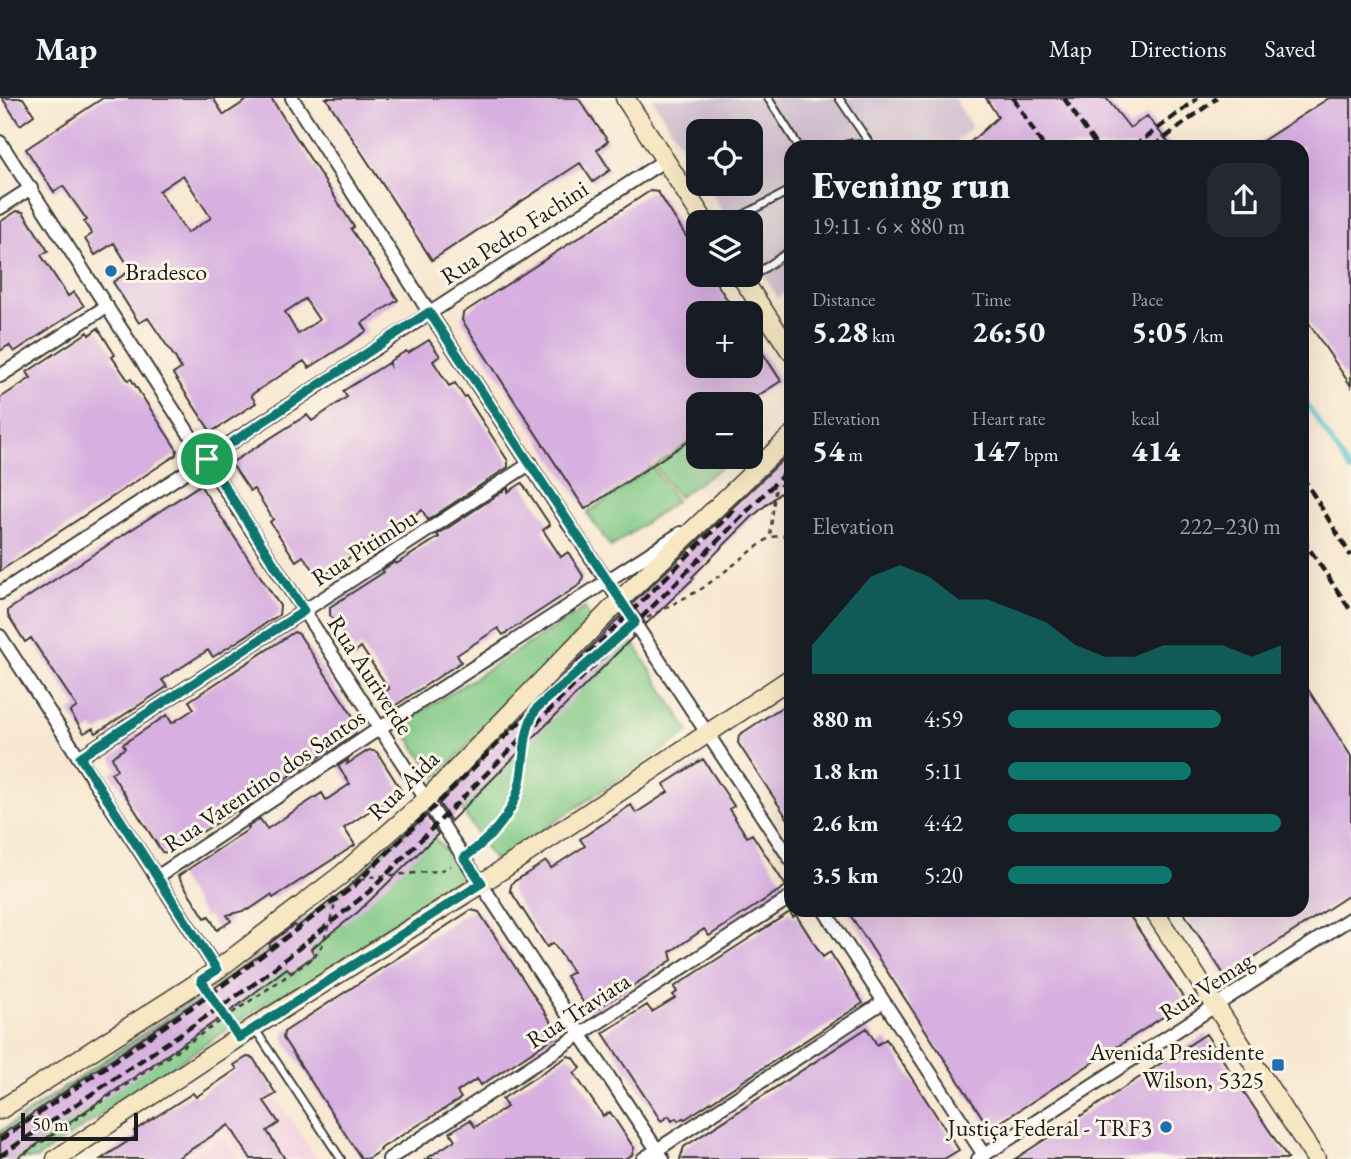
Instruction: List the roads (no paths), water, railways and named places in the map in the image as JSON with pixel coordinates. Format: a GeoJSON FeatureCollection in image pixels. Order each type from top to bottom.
{"type":"FeatureCollection","features":[{"type":"Feature","properties":{"kind":"street"},"geometry":{"type":"LineString","coordinates":[[292,98],[429,312],[784,848]]}},
{"type":"Feature","properties":{"kind":"street"},"geometry":{"type":"LineString","coordinates":[[625,98],[697,210]]}},
{"type":"Feature","properties":{"kind":"street","name":"Rua Auriverde"},"geometry":{"type":"LineString","coordinates":[[0,142],[464,858],[660,1154]]}},
{"type":"Feature","properties":{"kind":"street","name":"Rua Pedro Fachini"},"geometry":{"type":"LineString","coordinates":[[0,593],[665,160]]}},
{"type":"Feature","properties":{"kind":"street"},"geometry":{"type":"LineString","coordinates":[[0,208],[31,188]]}},
{"type":"Feature","properties":{"kind":"street"},"geometry":{"type":"LineString","coordinates":[[747,287],[784,342]]}},
{"type":"Feature","properties":{"kind":"street"},"geometry":{"type":"LineString","coordinates":[[0,376],[107,306]]}},
{"type":"Feature","properties":{"kind":"street","name":"Rua Aida"},"geometry":{"type":"LineString","coordinates":[[0,1110],[217,970],[341,875],[427,799],[620,600],[784,443]]}},
{"type":"Feature","properties":{"kind":"street","name":"Rua Pitimbu"},"geometry":{"type":"LineString","coordinates":[[80,757],[531,463]]}},
{"type":"Feature","properties":{"kind":"street","name":"Rua Vatentino dos Santos"},"geometry":{"type":"LineString","coordinates":[[157,877],[380,728],[710,514]]}},
{"type":"Feature","properties":{"kind":"street"},"geometry":{"type":"LineString","coordinates":[[0,636],[217,970]]}},
{"type":"Feature","properties":{"kind":"street"},"geometry":{"type":"LineString","coordinates":[[56,1159],[254,1027],[482,883],[784,682]]}},
{"type":"Feature","properties":{"kind":"street","name":"Rua Traviata"},"geometry":{"type":"LineString","coordinates":[[389,1159],[784,902]]}},
{"type":"Feature","properties":{"kind":"street"},"geometry":{"type":"LineString","coordinates":[[828,917],[981,1157]]}},
{"type":"Feature","properties":{"kind":"street"},"geometry":{"type":"LineString","coordinates":[[1157,917],[1315,1159]]}},
{"type":"Feature","properties":{"kind":"street","name":"Rua Vemag"},"geometry":{"type":"LineString","coordinates":[[981,1157],[1351,918]]}},
{"type":"Feature","properties":{"kind":"street"},"geometry":{"type":"LineString","coordinates":[[643,1159],[660,1154],[883,1002]]}},
{"type":"Feature","properties":{"kind":"lane"},"geometry":{"type":"LineString","coordinates":[[768,98],[795,140]]}},
{"type":"Feature","properties":{"kind":"lane"},"geometry":{"type":"LineString","coordinates":[[839,98],[866,140]]}},
{"type":"Feature","properties":{"kind":"lane"},"geometry":{"type":"LineString","coordinates":[[753,210],[784,194]]}},
{"type":"Feature","properties":{"kind":"lane"},"geometry":{"type":"LineString","coordinates":[[763,267],[784,254]]}},
{"type":"Feature","properties":{"kind":"lane"},"geometry":{"type":"LineString","coordinates":[[254,1027],[341,1159]]}},
{"type":"Feature","properties":{"kind":"waterway"},"geometry":{"type":"LineString","coordinates":[[1309,407],[1351,472]]}},
{"type":"Feature","properties":{"kind":"railway"},"geometry":{"type":"LineString","coordinates":[[1013,98],[1040,140]]}},
{"type":"Feature","properties":{"kind":"railway"},"geometry":{"type":"LineString","coordinates":[[1064,98],[1092,140]]}},
{"type":"Feature","properties":{"kind":"railway"},"geometry":{"type":"LineString","coordinates":[[1142,140],[1198,98]]}},
{"type":"Feature","properties":{"kind":"railway"},"geometry":{"type":"LineString","coordinates":[[1162,140],[1217,98]]}},
{"type":"Feature","properties":{"kind":"railway"},"geometry":{"type":"LineString","coordinates":[[0,1156],[257,982],[371,890],[784,474]]}},
{"type":"Feature","properties":{"kind":"railway"},"geometry":{"type":"LineString","coordinates":[[1309,487],[1351,556]]}},
{"type":"Feature","properties":{"kind":"railway"},"geometry":{"type":"LineString","coordinates":[[0,1140],[211,994],[354,886],[734,510]]}},
{"type":"Feature","properties":{"kind":"railway"},"geometry":{"type":"LineString","coordinates":[[1309,548],[1351,611]]}},
{"type":"Feature","properties":{"kind":"place","name":"Bradesco"},"geometry":{"type":"Point","coordinates":[111,271]}},
{"type":"Feature","properties":{"kind":"place","name":"Avenida Presidente Wilson, 5325"},"geometry":{"type":"Point","coordinates":[1278,1065]}},
{"type":"Feature","properties":{"kind":"place","name":"Justiça Federal - TRF3"},"geometry":{"type":"Point","coordinates":[1166,1127]}}]}
